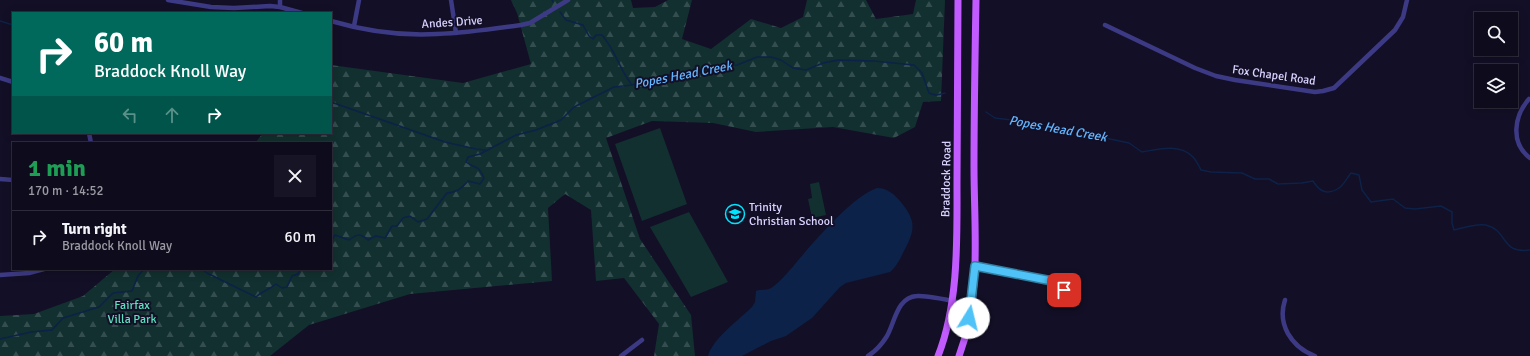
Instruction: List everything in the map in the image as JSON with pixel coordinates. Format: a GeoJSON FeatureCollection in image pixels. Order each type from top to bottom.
{"type":"FeatureCollection","features":[{"type":"Feature","properties":{"kind":"main road","name":"Braddock Road"},"geometry":{"type":"LineString","coordinates":[[938,356],[952,301],[956,239],[958,0]]}},
{"type":"Feature","properties":{"kind":"main road"},"geometry":{"type":"LineString","coordinates":[[959,356],[966,334],[972,305],[975,266],[974,167],[976,0]]}},
{"type":"Feature","properties":{"kind":"street"},"geometry":{"type":"LineString","coordinates":[[168,0],[211,8],[260,6],[280,7],[298,12]]}},
{"type":"Feature","properties":{"kind":"street"},"geometry":{"type":"LineString","coordinates":[[280,0],[280,7]]}},
{"type":"Feature","properties":{"kind":"street"},"geometry":{"type":"LineString","coordinates":[[354,26],[359,0]]}},
{"type":"Feature","properties":{"kind":"street"},"geometry":{"type":"LineString","coordinates":[[451,0],[456,33]]}},
{"type":"Feature","properties":{"kind":"street","name":"Andes Drive"},"geometry":{"type":"LineString","coordinates":[[332,21],[392,33],[456,33],[526,24],[568,0]]}},
{"type":"Feature","properties":{"kind":"street","name":"Fox Chapel Road"},"geometry":{"type":"LineString","coordinates":[[1105,25],[1195,68],[1216,76],[1315,92],[1334,88],[1392,34],[1402,21],[1407,0]]}},
{"type":"Feature","properties":{"kind":"street"},"geometry":{"type":"LineString","coordinates":[[0,78],[12,82]]}},
{"type":"Feature","properties":{"kind":"street"},"geometry":{"type":"LineString","coordinates":[[1529,99],[1522,109],[1516,129],[1519,145],[1530,158]]}},
{"type":"Feature","properties":{"kind":"street"},"geometry":{"type":"LineString","coordinates":[[0,179],[12,180]]}},
{"type":"Feature","properties":{"kind":"street"},"geometry":{"type":"LineString","coordinates":[[975,266],[1052,281],[1064,290]]}},
{"type":"Feature","properties":{"kind":"street"},"geometry":{"type":"LineString","coordinates":[[0,275],[29,273],[40,270]]}},
{"type":"Feature","properties":{"kind":"street"},"geometry":{"type":"LineString","coordinates":[[868,356],[880,345],[886,336],[899,307],[909,298],[918,296],[972,305]]}},
{"type":"Feature","properties":{"kind":"street"},"geometry":{"type":"LineString","coordinates":[[1285,300],[1282,313],[1286,331],[1295,344],[1315,356]]}},
{"type":"Feature","properties":{"kind":"street"},"geometry":{"type":"LineString","coordinates":[[621,356],[642,340]]}},
{"type":"Feature","properties":{"kind":"green space","name":"Fairfax Villa Park"},"geometry":{"type":"Polygon","coordinates":[[[511,0],[631,0],[633,8],[655,7],[668,0],[692,0],[682,39],[711,49],[751,19],[781,28],[803,17],[807,0],[866,0],[876,19],[913,14],[916,0],[945,0],[941,101],[923,102],[915,127],[894,138],[833,127],[756,132],[713,123],[652,121],[606,138],[640,239],[691,315],[695,356],[654,356],[659,324],[624,278],[596,281],[591,210],[565,194],[548,208],[552,281],[410,294],[309,325],[270,356],[0,356],[0,316],[34,314],[83,296],[114,270],[332,270],[332,142],[256,142],[262,134],[332,134],[332,65],[463,83],[531,64],[517,13],[511,0]]]}},
{"type":"Feature","properties":{"kind":"green space"},"geometry":{"type":"Polygon","coordinates":[[[660,128],[687,204],[642,221],[615,144],[660,128]]]}},
{"type":"Feature","properties":{"kind":"green space"},"geometry":{"type":"Polygon","coordinates":[[[819,182],[826,215],[812,218],[808,199],[812,198],[810,184],[819,182]]]}},
{"type":"Feature","properties":{"kind":"green space"},"geometry":{"type":"Polygon","coordinates":[[[689,212],[728,282],[691,297],[650,227],[689,212]]]}},
{"type":"Feature","properties":{"kind":"water"},"geometry":{"type":"Polygon","coordinates":[[[877,188],[887,190],[895,196],[906,208],[912,220],[912,231],[908,244],[900,260],[890,272],[846,283],[840,287],[812,318],[786,336],[771,341],[742,356],[708,356],[711,349],[721,336],[752,307],[755,302],[756,291],[769,289],[777,284],[822,233],[845,210],[856,200],[877,188]]]}},
{"type":"Feature","properties":{"kind":"waterway"},"geometry":{"type":"LineString","coordinates":[[560,12],[566,20],[583,25],[589,36],[593,39],[596,35],[602,35],[611,47],[632,85]]}},
{"type":"Feature","properties":{"kind":"waterway","name":"Popes Head Creek"},"geometry":{"type":"LineString","coordinates":[[0,21],[12,25]]}},
{"type":"Feature","properties":{"kind":"waterway","name":"Popes Head Creek"},"geometry":{"type":"LineString","coordinates":[[332,240],[335,235],[349,240],[358,235],[363,236],[368,240],[376,236],[385,238],[392,226],[397,226],[403,218],[410,216],[418,222],[427,219],[447,193],[459,190],[468,181],[480,184],[484,178],[478,169],[466,162],[468,157],[480,154],[516,135],[536,130],[561,120],[574,107],[614,87],[632,85],[659,77],[704,69],[719,69],[737,65],[757,57],[771,57],[781,60],[793,68],[806,70],[823,63],[838,60],[874,61],[914,65],[922,73],[929,93],[933,95],[945,93]]}},
{"type":"Feature","properties":{"kind":"waterway","name":"Popes Head Creek"},"geometry":{"type":"LineString","coordinates":[[332,102],[445,142],[485,150]]}},
{"type":"Feature","properties":{"kind":"waterway","name":"Popes Head Creek"},"geometry":{"type":"LineString","coordinates":[[986,112],[995,118],[1029,122],[1044,129],[1055,126],[1093,132],[1110,139],[1129,143],[1142,152],[1175,148],[1182,150],[1193,157],[1201,170],[1211,172],[1242,173],[1255,179],[1269,179],[1278,184],[1313,181],[1321,190],[1331,192],[1344,184],[1351,173],[1359,175],[1362,190],[1371,202],[1393,199],[1405,208],[1415,209],[1441,206],[1452,212],[1452,223],[1454,230],[1474,225],[1486,225],[1498,232],[1514,249],[1530,250]]}},
{"type":"Feature","properties":{"kind":"waterway","name":"Popes Head Creek"},"geometry":{"type":"LineString","coordinates":[[0,339],[31,332],[52,330],[63,318],[99,307],[113,293],[132,291],[138,276],[143,270]]}},
{"type":"Feature","properties":{"kind":"waterway","name":"Popes Head Creek"},"geometry":{"type":"LineString","coordinates":[[203,270],[256,297],[276,284],[282,288],[287,287],[292,276],[298,274],[300,270]]}},
{"type":"Feature","properties":{"kind":"place","name":"Trinity Christian School"},"geometry":{"type":"Point","coordinates":[735,214]}},
{"type":"Feature","properties":{"kind":"route"},"geometry":{"type":"LineString","coordinates":[[969,318],[972,305],[975,266],[1052,281],[1060,285],[1064,290]]}}]}
